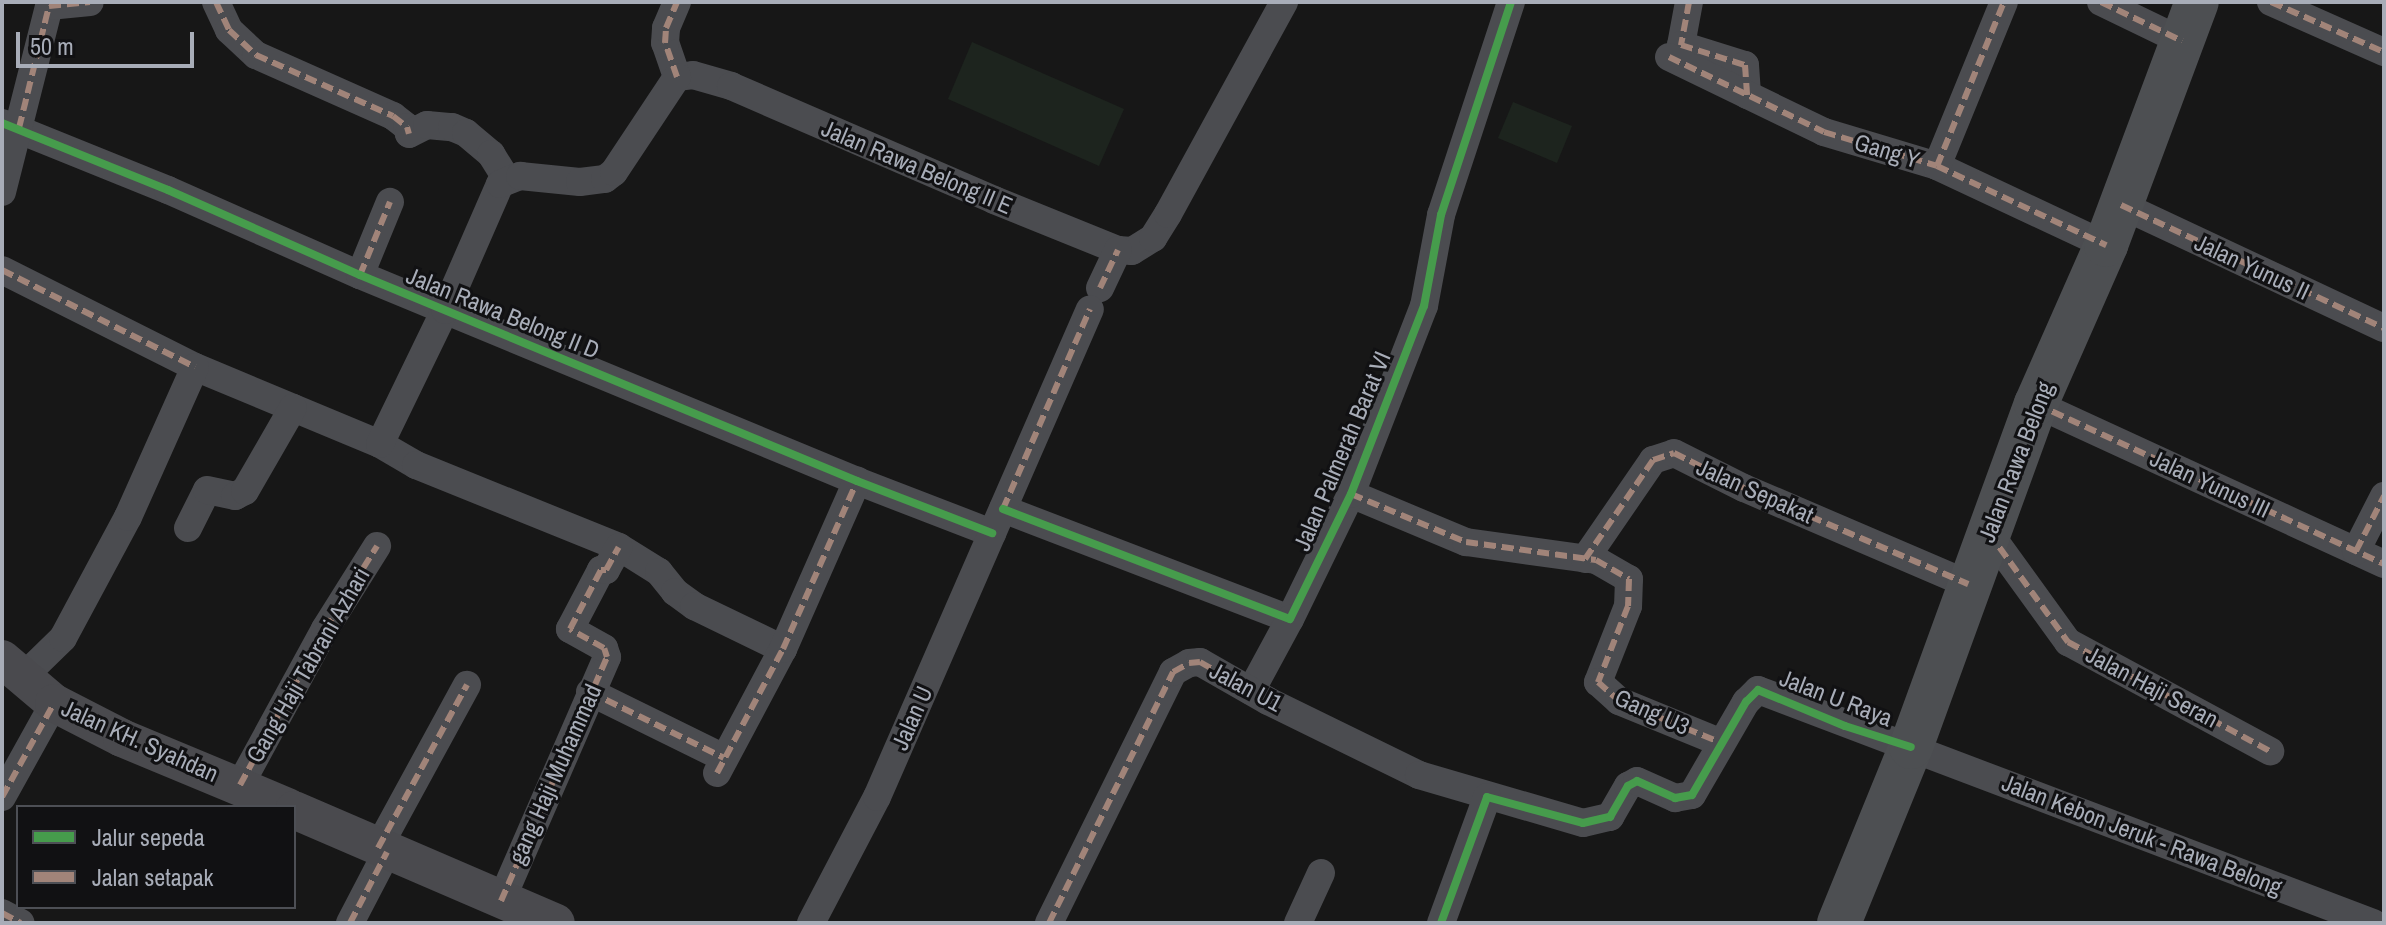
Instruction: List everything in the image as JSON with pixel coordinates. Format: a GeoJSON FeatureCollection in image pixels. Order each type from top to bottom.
{"type":"FeatureCollection","features":[{"type":"Feature","properties":{"kind":"main road","name":"Jalan Rawa Belong"},"geometry":{"type":"LineString","coordinates":[[1842,922],[1911,747],[2036,404],[2106,245],[2190,22]]}},
{"type":"Feature","properties":{"kind":"street"},"geometry":{"type":"LineString","coordinates":[[2,192],[10,125],[49,6],[90,2]]}},
{"type":"Feature","properties":{"kind":"street"},"geometry":{"type":"LineString","coordinates":[[216,2],[229,30],[256,55],[383,111],[407,127],[409,134],[427,125],[452,127],[466,133],[491,154],[507,180]]}},
{"type":"Feature","properties":{"kind":"street"},"geometry":{"type":"LineString","coordinates":[[380,444],[445,310],[494,193],[507,180],[520,176],[580,182],[605,179],[614,172],[677,77],[665,43],[666,28],[677,2]]}},
{"type":"Feature","properties":{"kind":"street"},"geometry":{"type":"LineString","coordinates":[[1251,691],[1290,619],[998,521],[1118,250],[1132,251],[1153,238],[1284,2]]}},
{"type":"Feature","properties":{"kind":"street","name":"Jalan Palmerah Barat VI"},"geometry":{"type":"LineString","coordinates":[[1290,619],[1351,494],[1424,306],[1441,215],[1511,2]]}},
{"type":"Feature","properties":{"kind":"street"},"geometry":{"type":"LineString","coordinates":[[1689,2],[1681,45],[1745,65],[1747,95]]}},
{"type":"Feature","properties":{"kind":"street"},"geometry":{"type":"LineString","coordinates":[[1937,166],[2004,2]]}},
{"type":"Feature","properties":{"kind":"street"},"geometry":{"type":"LineString","coordinates":[[2101,2],[2190,22]]}},
{"type":"Feature","properties":{"kind":"street"},"geometry":{"type":"LineString","coordinates":[[2271,2],[2384,52]]}},
{"type":"Feature","properties":{"kind":"street","name":"Gang Y"},"geometry":{"type":"LineString","coordinates":[[1669,57],[1824,132],[1937,166],[2106,245]]}},
{"type":"Feature","properties":{"kind":"street","name":"Jalan Rawa Belong II E"},"geometry":{"type":"LineString","coordinates":[[677,77],[693,75],[731,86],[1118,250]]}},
{"type":"Feature","properties":{"kind":"street","name":"Jalan Rawa Belong II D"},"geometry":{"type":"LineString","coordinates":[[10,125],[360,275],[857,481],[998,521]]}},
{"type":"Feature","properties":{"kind":"street"},"geometry":{"type":"LineString","coordinates":[[360,275],[390,202]]}},
{"type":"Feature","properties":{"kind":"street","name":"Jalan Yunus II"},"geometry":{"type":"LineString","coordinates":[[2121,205],[2384,328]]}},
{"type":"Feature","properties":{"kind":"street"},"geometry":{"type":"LineString","coordinates":[[2,270],[195,367],[380,444],[416,465],[619,547],[659,572],[675,592],[694,606],[783,649]]}},
{"type":"Feature","properties":{"kind":"street"},"geometry":{"type":"LineString","coordinates":[[12,669],[63,638],[128,517],[195,367]]}},
{"type":"Feature","properties":{"kind":"street","name":"Jalan Yunus III"},"geometry":{"type":"LineString","coordinates":[[2036,404],[2384,564]]}},
{"type":"Feature","properties":{"kind":"street"},"geometry":{"type":"LineString","coordinates":[[188,528],[207,490],[235,496],[245,491],[293,408]]}},
{"type":"Feature","properties":{"kind":"street","name":"Jalan Sepakat"},"geometry":{"type":"LineString","coordinates":[[1585,559],[1653,460],[1674,453],[1744,488],[1968,584]]}},
{"type":"Feature","properties":{"kind":"street"},"geometry":{"type":"LineString","coordinates":[[590,692],[721,765],[783,649],[857,481]]}},
{"type":"Feature","properties":{"kind":"street"},"geometry":{"type":"LineString","coordinates":[[1351,494],[1466,542],[1585,559]]}},
{"type":"Feature","properties":{"kind":"street"},"geometry":{"type":"LineString","coordinates":[[2356,551],[2384,496]]}},
{"type":"Feature","properties":{"kind":"street","name":"Jalan U"},"geometry":{"type":"LineString","coordinates":[[811,923],[877,797],[998,521]]}},
{"type":"Feature","properties":{"kind":"street","name":"Jalan Haji Seran"},"geometry":{"type":"LineString","coordinates":[[1989,533],[2068,642],[2270,751]]}},
{"type":"Feature","properties":{"kind":"street","name":"Gang Haji Tabrani Azhari"},"geometry":{"type":"LineString","coordinates":[[240,785],[325,629],[377,546]]}},
{"type":"Feature","properties":{"kind":"street","name":"gang Haji Muhammad"},"geometry":{"type":"LineString","coordinates":[[501,901],[607,657],[604,648],[570,629],[601,570],[606,570],[619,547]]}},
{"type":"Feature","properties":{"kind":"street","name":"Gang U3"},"geometry":{"type":"LineString","coordinates":[[1585,559],[1596,560],[1629,579],[1628,606],[1598,682],[1619,701],[1722,743]]}},
{"type":"Feature","properties":{"kind":"street","name":"Jalan U1"},"geometry":{"type":"LineString","coordinates":[[1049,923],[1173,672],[1189,663],[1200,662],[1419,775],[1487,797]]}},
{"type":"Feature","properties":{"kind":"street","name":"Jalan KH. Syahdan"},"geometry":{"type":"LineString","coordinates":[[12,669],[54,703],[122,738],[284,805]]}},
{"type":"Feature","properties":{"kind":"street"},"geometry":{"type":"LineString","coordinates":[[350,923],[382,850],[467,685]]}},
{"type":"Feature","properties":{"kind":"street","name":"Jalan U Raya"},"geometry":{"type":"LineString","coordinates":[[1487,797],[1583,823],[1601,822],[1610,817],[1623,794],[1637,781],[1675,798],[1692,795],[1746,702],[1758,690],[1845,726],[1911,747]]}},
{"type":"Feature","properties":{"kind":"street"},"geometry":{"type":"LineString","coordinates":[[2,797],[54,703]]}},
{"type":"Feature","properties":{"kind":"street","name":"Jalan Kebon Jeruk - Rawa Belong"},"geometry":{"type":"LineString","coordinates":[[1911,747],[2373,923]]}},
{"type":"Feature","properties":{"kind":"street"},"geometry":{"type":"LineString","coordinates":[[1441,923],[1487,797]]}},
{"type":"Feature","properties":{"kind":"street"},"geometry":{"type":"LineString","coordinates":[[296,811],[556,923]]}},
{"type":"Feature","properties":{"kind":"street"},"geometry":{"type":"LineString","coordinates":[[1298,923],[1321,873]]}},
{"type":"Feature","properties":{"kind":"street"},"geometry":{"type":"LineString","coordinates":[[2,913],[21,923]]}},
{"type":"Feature","properties":{"kind":"shaded area"},"geometry":{"type":"Polygon","coordinates":[[[972,42],[1124,109],[1099,166],[948,99],[972,42]]]}},
{"type":"Feature","properties":{"kind":"shaded area"},"geometry":{"type":"Polygon","coordinates":[[[1513,102],[1572,126],[1557,163],[1498,138],[1513,102]]]}},
{"type":"Feature","properties":{"kind":"marked path"},"geometry":{"type":"LineString","coordinates":[[19,128],[49,6],[90,2]]}},
{"type":"Feature","properties":{"kind":"marked path"},"geometry":{"type":"LineString","coordinates":[[216,2],[229,30],[256,55],[393,116],[407,127],[409,134]]}},
{"type":"Feature","properties":{"kind":"marked path"},"geometry":{"type":"LineString","coordinates":[[677,2],[666,28],[665,43],[677,77]]}},
{"type":"Feature","properties":{"kind":"marked path"},"geometry":{"type":"LineString","coordinates":[[1689,2],[1681,45],[1745,65],[1747,95]]}},
{"type":"Feature","properties":{"kind":"marked path"},"geometry":{"type":"LineString","coordinates":[[1937,166],[2004,2]]}},
{"type":"Feature","properties":{"kind":"marked path"},"geometry":{"type":"LineString","coordinates":[[2101,2],[2182,41]]}},
{"type":"Feature","properties":{"kind":"marked path"},"geometry":{"type":"LineString","coordinates":[[2271,2],[2384,52]]}},
{"type":"Feature","properties":{"kind":"marked path"},"geometry":{"type":"LineString","coordinates":[[1669,57],[1824,132],[1937,166],[2106,245]]}},
{"type":"Feature","properties":{"kind":"marked path"},"geometry":{"type":"LineString","coordinates":[[360,275],[390,202]]}},
{"type":"Feature","properties":{"kind":"marked path"},"geometry":{"type":"LineString","coordinates":[[2121,205],[2384,328]]}},
{"type":"Feature","properties":{"kind":"marked path"},"geometry":{"type":"LineString","coordinates":[[1100,288],[1118,250]]}},
{"type":"Feature","properties":{"kind":"marked path"},"geometry":{"type":"LineString","coordinates":[[2,270],[195,367]]}},
{"type":"Feature","properties":{"kind":"marked path"},"geometry":{"type":"LineString","coordinates":[[1003,509],[1090,309]]}},
{"type":"Feature","properties":{"kind":"marked path"},"geometry":{"type":"LineString","coordinates":[[2036,404],[2384,564]]}},
{"type":"Feature","properties":{"kind":"marked path"},"geometry":{"type":"LineString","coordinates":[[1585,559],[1653,460],[1674,453],[1744,488],[1968,584]]}},
{"type":"Feature","properties":{"kind":"marked path"},"geometry":{"type":"LineString","coordinates":[[717,773],[783,649],[857,481]]}},
{"type":"Feature","properties":{"kind":"marked path"},"geometry":{"type":"LineString","coordinates":[[1351,494],[1466,542],[1596,560],[1629,579],[1628,606],[1598,682],[1619,701],[1722,743]]}},
{"type":"Feature","properties":{"kind":"marked path"},"geometry":{"type":"LineString","coordinates":[[2356,551],[2384,496]]}},
{"type":"Feature","properties":{"kind":"marked path"},"geometry":{"type":"LineString","coordinates":[[1989,533],[2068,642],[2270,751]]}},
{"type":"Feature","properties":{"kind":"marked path"},"geometry":{"type":"LineString","coordinates":[[240,785],[325,629],[377,546]]}},
{"type":"Feature","properties":{"kind":"marked path"},"geometry":{"type":"LineString","coordinates":[[501,901],[607,657],[604,648],[570,629],[601,570],[606,570],[619,547]]}},
{"type":"Feature","properties":{"kind":"marked path"},"geometry":{"type":"LineString","coordinates":[[1049,923],[1173,672],[1189,663],[1200,662],[1251,691]]}},
{"type":"Feature","properties":{"kind":"marked path"},"geometry":{"type":"LineString","coordinates":[[378,848],[467,685]]}},
{"type":"Feature","properties":{"kind":"marked path"},"geometry":{"type":"LineString","coordinates":[[590,692],[724,758]]}},
{"type":"Feature","properties":{"kind":"marked path"},"geometry":{"type":"LineString","coordinates":[[2,797],[54,703]]}},
{"type":"Feature","properties":{"kind":"marked path"},"geometry":{"type":"LineString","coordinates":[[350,923],[387,852]]}},
{"type":"Feature","properties":{"kind":"marked path"},"geometry":{"type":"LineString","coordinates":[[2,913],[21,923]]}},
{"type":"Feature","properties":{"kind":"cycle path"},"geometry":{"type":"LineString","coordinates":[[1003,509],[1290,619],[1351,494],[1424,306],[1441,215],[1511,2]]}},
{"type":"Feature","properties":{"kind":"cycle path"},"geometry":{"type":"LineString","coordinates":[[2,123],[857,481],[992,533]]}},
{"type":"Feature","properties":{"kind":"cycle path"},"geometry":{"type":"LineString","coordinates":[[1441,923],[1487,797],[1583,823],[1610,817],[1628,786],[1637,781],[1675,798],[1692,795],[1746,702],[1758,690],[1845,726],[1911,747]]}}]}
